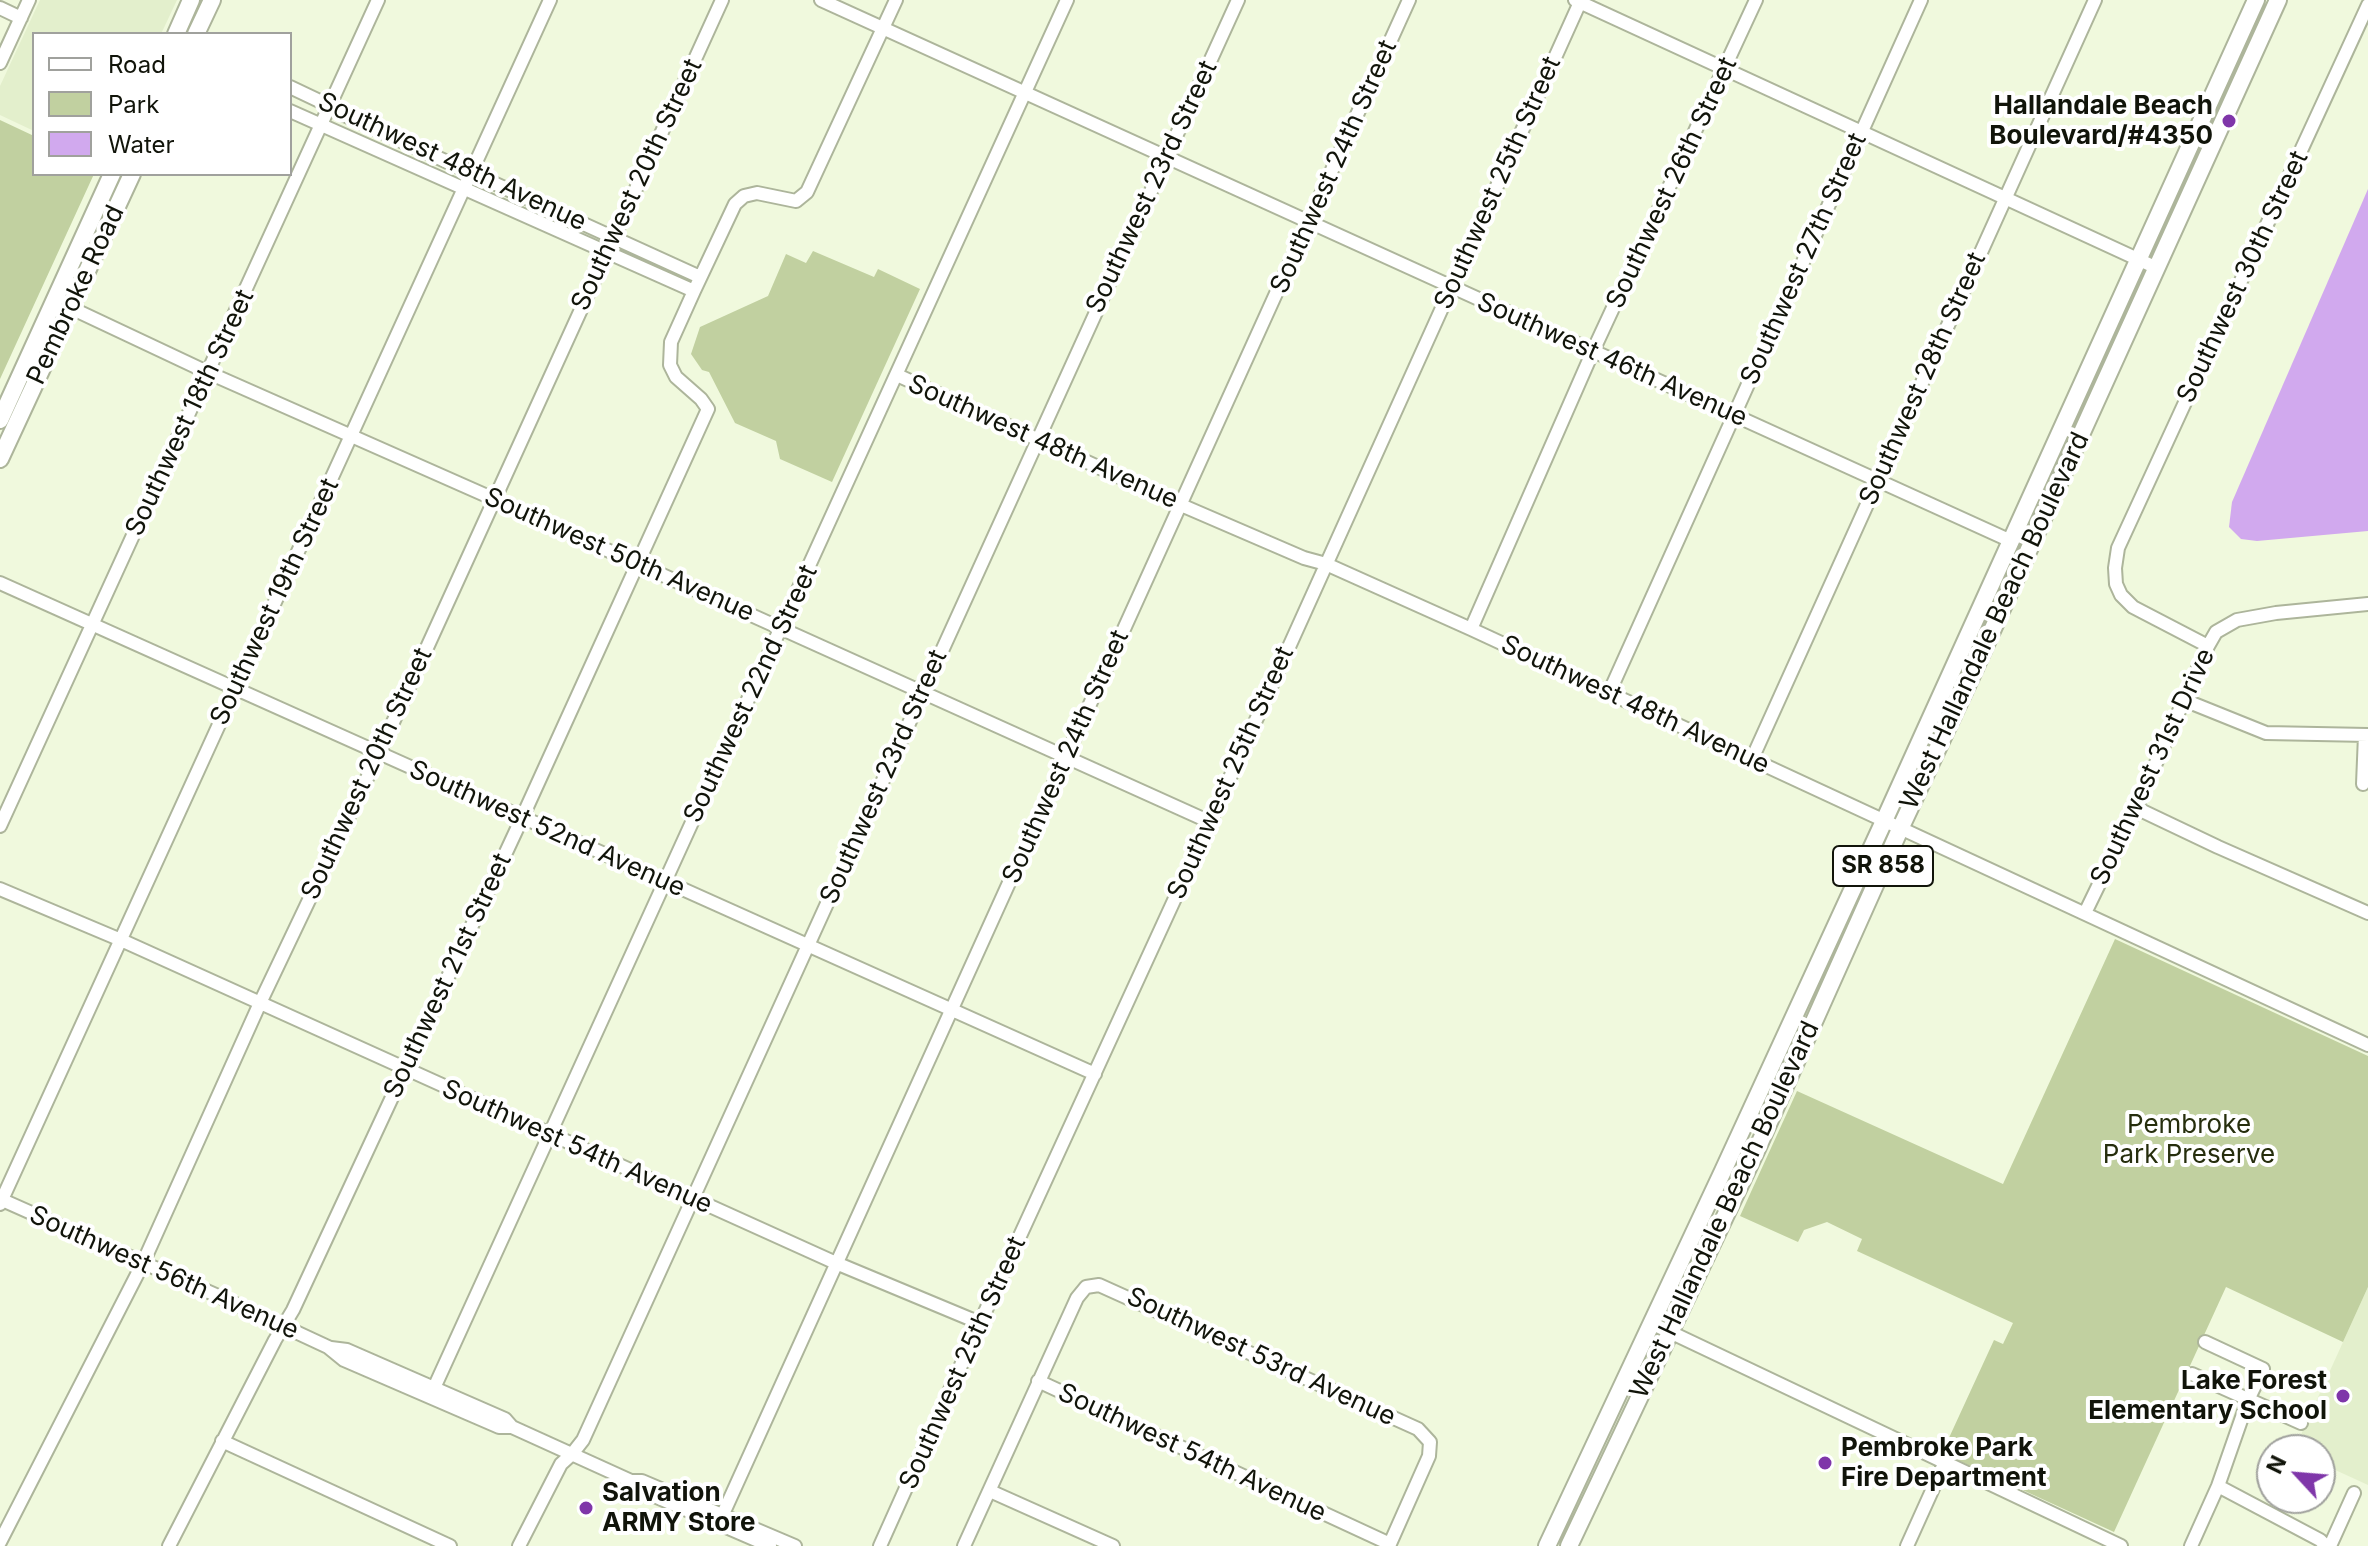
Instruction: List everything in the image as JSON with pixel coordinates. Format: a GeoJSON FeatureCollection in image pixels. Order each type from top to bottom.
{"type":"FeatureCollection","features":[{"type":"Feature","properties":{"kind":"main road"},"geometry":{"type":"LineString","coordinates":[[177,32],[191,0]]}},
{"type":"Feature","properties":{"kind":"main road"},"geometry":{"type":"LineString","coordinates":[[197,32],[212,0]]}},
{"type":"Feature","properties":{"kind":"main road","name":"West Hallandale Beach Boulevard"},"geometry":{"type":"LineString","coordinates":[[1547,1546],[1884,821],[2256,0]]}},
{"type":"Feature","properties":{"kind":"main road"},"geometry":{"type":"LineString","coordinates":[[2263,34],[2268,0]]}},
{"type":"Feature","properties":{"kind":"main road","name":"West Hallandale Beach Boulevard"},"geometry":{"type":"LineString","coordinates":[[1569,1546],[1757,1149],[2278,0]]}},
{"type":"Feature","properties":{"kind":"main road","name":"Pembroke Road"},"geometry":{"type":"LineString","coordinates":[[0,420],[111,176]]}},
{"type":"Feature","properties":{"kind":"main road","name":"Pembroke Road"},"geometry":{"type":"LineString","coordinates":[[0,459],[131,176]]}},
{"type":"Feature","properties":{"kind":"main road"},"geometry":{"type":"LineString","coordinates":[[71,308],[70,284],[101,214],[104,191]]}},
{"type":"Feature","properties":{"kind":"main road"},"geometry":{"type":"LineString","coordinates":[[25,405],[29,377],[49,331],[49,312]]}},
{"type":"Feature","properties":{"kind":"main road"},"geometry":{"type":"LineString","coordinates":[[2030,546],[2026,527],[2054,467],[2053,449]]}},
{"type":"Feature","properties":{"kind":"main road"},"geometry":{"type":"LineString","coordinates":[[1981,655],[1982,631],[2011,566],[2011,541]]}},
{"type":"Feature","properties":{"kind":"main road"},"geometry":{"type":"LineString","coordinates":[[1723,1171],[1757,1149]]}},
{"type":"Feature","properties":{"kind":"street"},"geometry":{"type":"LineString","coordinates":[[0,63],[29,0]]}},
{"type":"Feature","properties":{"kind":"street","name":"Southwest 18th Street"},"geometry":{"type":"LineString","coordinates":[[0,826],[378,0]]}},
{"type":"Feature","properties":{"kind":"street","name":"Southwest 19th Street"},"geometry":{"type":"LineString","coordinates":[[1,1201],[550,0]]}},
{"type":"Feature","properties":{"kind":"street","name":"Southwest 20th Street"},"geometry":{"type":"LineString","coordinates":[[1,1544],[143,1263],[722,0]]}},
{"type":"Feature","properties":{"kind":"street","name":"Southwest 46th Avenue"},"geometry":{"type":"LineString","coordinates":[[821,0],[2011,541]]}},
{"type":"Feature","properties":{"kind":"street"},"geometry":{"type":"LineString","coordinates":[[694,291],[735,204],[744,196],[757,193],[796,201],[807,192],[896,0]]}},
{"type":"Feature","properties":{"kind":"street","name":"Southwest 22nd Street"},"geometry":{"type":"LineString","coordinates":[[434,1388],[1067,0]]}},
{"type":"Feature","properties":{"kind":"street","name":"Southwest 23rd Street"},"geometry":{"type":"LineString","coordinates":[[519,1546],[561,1464],[583,1440],[1238,0]]}},
{"type":"Feature","properties":{"kind":"street","name":"Southwest 24th Street"},"geometry":{"type":"LineString","coordinates":[[723,1514],[1409,0]]}},
{"type":"Feature","properties":{"kind":"street","name":"Southwest 26th Street"},"geometry":{"type":"LineString","coordinates":[[1471,629],[1593,351],[1756,0]]}},
{"type":"Feature","properties":{"kind":"street","name":"Southwest 27th Street"},"geometry":{"type":"LineString","coordinates":[[1609,693],[1921,0]]}},
{"type":"Feature","properties":{"kind":"street","name":"Southwest 28th Street"},"geometry":{"type":"LineString","coordinates":[[1752,759],[2095,0]]}},
{"type":"Feature","properties":{"kind":"street"},"geometry":{"type":"LineString","coordinates":[[1579,1],[2157,268]]}},
{"type":"Feature","properties":{"kind":"street","name":"Southwest 25th Street"},"geometry":{"type":"LineString","coordinates":[[880,1546],[1579,1]]}},
{"type":"Feature","properties":{"kind":"street","name":"Southwest 30th Street"},"geometry":{"type":"LineString","coordinates":[[2208,646],[2133,607],[2121,595],[2116,584],[2118,548],[2368,5]]}},
{"type":"Feature","properties":{"kind":"street"},"geometry":{"type":"LineString","coordinates":[[0,8],[21,18]]}},
{"type":"Feature","properties":{"kind":"street","name":"Southwest 48th Avenue"},"geometry":{"type":"LineString","coordinates":[[292,88],[342,114],[700,277]]}},
{"type":"Feature","properties":{"kind":"street","name":"Southwest 48th Avenue"},"geometry":{"type":"LineString","coordinates":[[292,112],[694,291]]}},
{"type":"Feature","properties":{"kind":"street","name":"Southwest 21st Street"},"geometry":{"type":"LineString","coordinates":[[169,1546],[283,1327],[522,818],[708,409],[676,377],[670,365],[671,342],[694,291]]}},
{"type":"Feature","properties":{"kind":"street","name":"Southwest 50th Avenue"},"geometry":{"type":"LineString","coordinates":[[71,308],[209,373],[1210,822]]}},
{"type":"Feature","properties":{"kind":"street","name":"Southwest 48th Avenue"},"geometry":{"type":"LineString","coordinates":[[897,375],[1181,505],[1304,558],[1326,564],[1471,629],[2368,1045]]}},
{"type":"Feature","properties":{"kind":"street","name":"Southwest 52nd Avenue"},"geometry":{"type":"LineString","coordinates":[[0,583],[1095,1074]]}},
{"type":"Feature","properties":{"kind":"street","name":"Southwest 31st Drive"},"geometry":{"type":"LineString","coordinates":[[2085,913],[2216,632],[2237,620],[2368,604]]}},
{"type":"Feature","properties":{"kind":"street"},"geometry":{"type":"LineString","coordinates":[[2184,700],[2266,733],[2367,735],[2363,784]]}},
{"type":"Feature","properties":{"kind":"street"},"geometry":{"type":"LineString","coordinates":[[2136,808],[2368,913]]}},
{"type":"Feature","properties":{"kind":"street","name":"Southwest 54th Avenue"},"geometry":{"type":"LineString","coordinates":[[0,889],[121,940],[836,1263],[980,1323]]}},
{"type":"Feature","properties":{"kind":"street","name":"Southwest 56th Avenue"},"geometry":{"type":"LineString","coordinates":[[1,1201],[328,1347],[347,1350],[505,1419],[512,1427]]}},
{"type":"Feature","properties":{"kind":"street","name":"Southwest 53rd Avenue"},"geometry":{"type":"LineString","coordinates":[[1038,1381],[1077,1298],[1086,1287],[1099,1285],[1418,1429],[1430,1442],[1429,1456],[1389,1545]]}},
{"type":"Feature","properties":{"kind":"street"},"geometry":{"type":"LineString","coordinates":[[1651,1323],[2121,1546]]}},
{"type":"Feature","properties":{"kind":"street"},"geometry":{"type":"LineString","coordinates":[[2191,1546],[2218,1486],[2248,1400],[2263,1369],[2205,1342]]}},
{"type":"Feature","properties":{"kind":"street","name":"Southwest 56th Avenue"},"geometry":{"type":"LineString","coordinates":[[328,1347],[344,1360],[499,1427],[512,1427],[631,1481],[638,1489],[770,1546]]}},
{"type":"Feature","properties":{"kind":"street"},"geometry":{"type":"LineString","coordinates":[[2192,1374],[2301,1423]]}},
{"type":"Feature","properties":{"kind":"street"},"geometry":{"type":"LineString","coordinates":[[964,1546],[1038,1381]]}},
{"type":"Feature","properties":{"kind":"street","name":"Southwest 54th Avenue"},"geometry":{"type":"LineString","coordinates":[[1038,1381],[1389,1545]]}},
{"type":"Feature","properties":{"kind":"street"},"geometry":{"type":"LineString","coordinates":[[222,1441],[450,1546]]}},
{"type":"Feature","properties":{"kind":"street"},"geometry":{"type":"LineString","coordinates":[[1907,1546],[1944,1464]]}},
{"type":"Feature","properties":{"kind":"street","name":"Southwest 56th Avenue"},"geometry":{"type":"LineString","coordinates":[[631,1481],[642,1481],[795,1546]]}},
{"type":"Feature","properties":{"kind":"street"},"geometry":{"type":"LineString","coordinates":[[2218,1486],[2328,1546],[2354,1493]]}},
{"type":"Feature","properties":{"kind":"street"},"geometry":{"type":"LineString","coordinates":[[990,1491],[1113,1546]]}},
{"type":"Feature","properties":{"kind":"shaded area"},"geometry":{"type":"Polygon","coordinates":[[[40,0],[177,0],[162,32],[32,32],[32,130],[0,115],[0,86],[40,0]]]}},
{"type":"Feature","properties":{"kind":"shaded area","name":"Lake Forest Elementary School"},"geometry":{"type":"Polygon","coordinates":[[[2368,1287],[2368,1485],[2336,1470],[2336,1434],[2301,1434],[2368,1287]]]}},
{"type":"Feature","properties":{"kind":"green space"},"geometry":{"type":"Polygon","coordinates":[[[0,120],[32,135],[32,176],[93,176],[0,379],[0,120]]]}},
{"type":"Feature","properties":{"kind":"green space"},"geometry":{"type":"Polygon","coordinates":[[[813,251],[874,277],[878,269],[920,289],[832,482],[780,459],[776,441],[735,423],[709,372],[702,370],[691,354],[700,327],[768,296],[786,254],[806,263],[813,251]]]}},
{"type":"Feature","properties":{"kind":"green space","name":"Pembroke Park Preserve"},"geometry":{"type":"Polygon","coordinates":[[[2115,939],[2368,1056],[2368,1287],[2343,1342],[2226,1287],[2114,1532],[1942,1453],[1994,1340],[2003,1344],[2013,1323],[1857,1251],[1862,1239],[1827,1222],[1804,1230],[1798,1242],[1740,1216],[1797,1091],[2003,1184],[2115,939]]]}},
{"type":"Feature","properties":{"kind":"water"},"geometry":{"type":"Polygon","coordinates":[[[2368,189],[2368,531],[2257,541],[2241,539],[2229,527],[2232,502],[2368,189]]]}},
{"type":"Feature","properties":{"kind":"place","name":"Hallandale Beach Boulevard/#4350"},"geometry":{"type":"Point","coordinates":[2229,121]}},
{"type":"Feature","properties":{"kind":"place","name":"Lake Forest Elementary School"},"geometry":{"type":"Point","coordinates":[2343,1396]}},
{"type":"Feature","properties":{"kind":"place","name":"Pembroke Park Fire Department"},"geometry":{"type":"Point","coordinates":[1825,1463]}},
{"type":"Feature","properties":{"kind":"place","name":"Salvation ARMY Store"},"geometry":{"type":"Point","coordinates":[586,1508]}}]}
